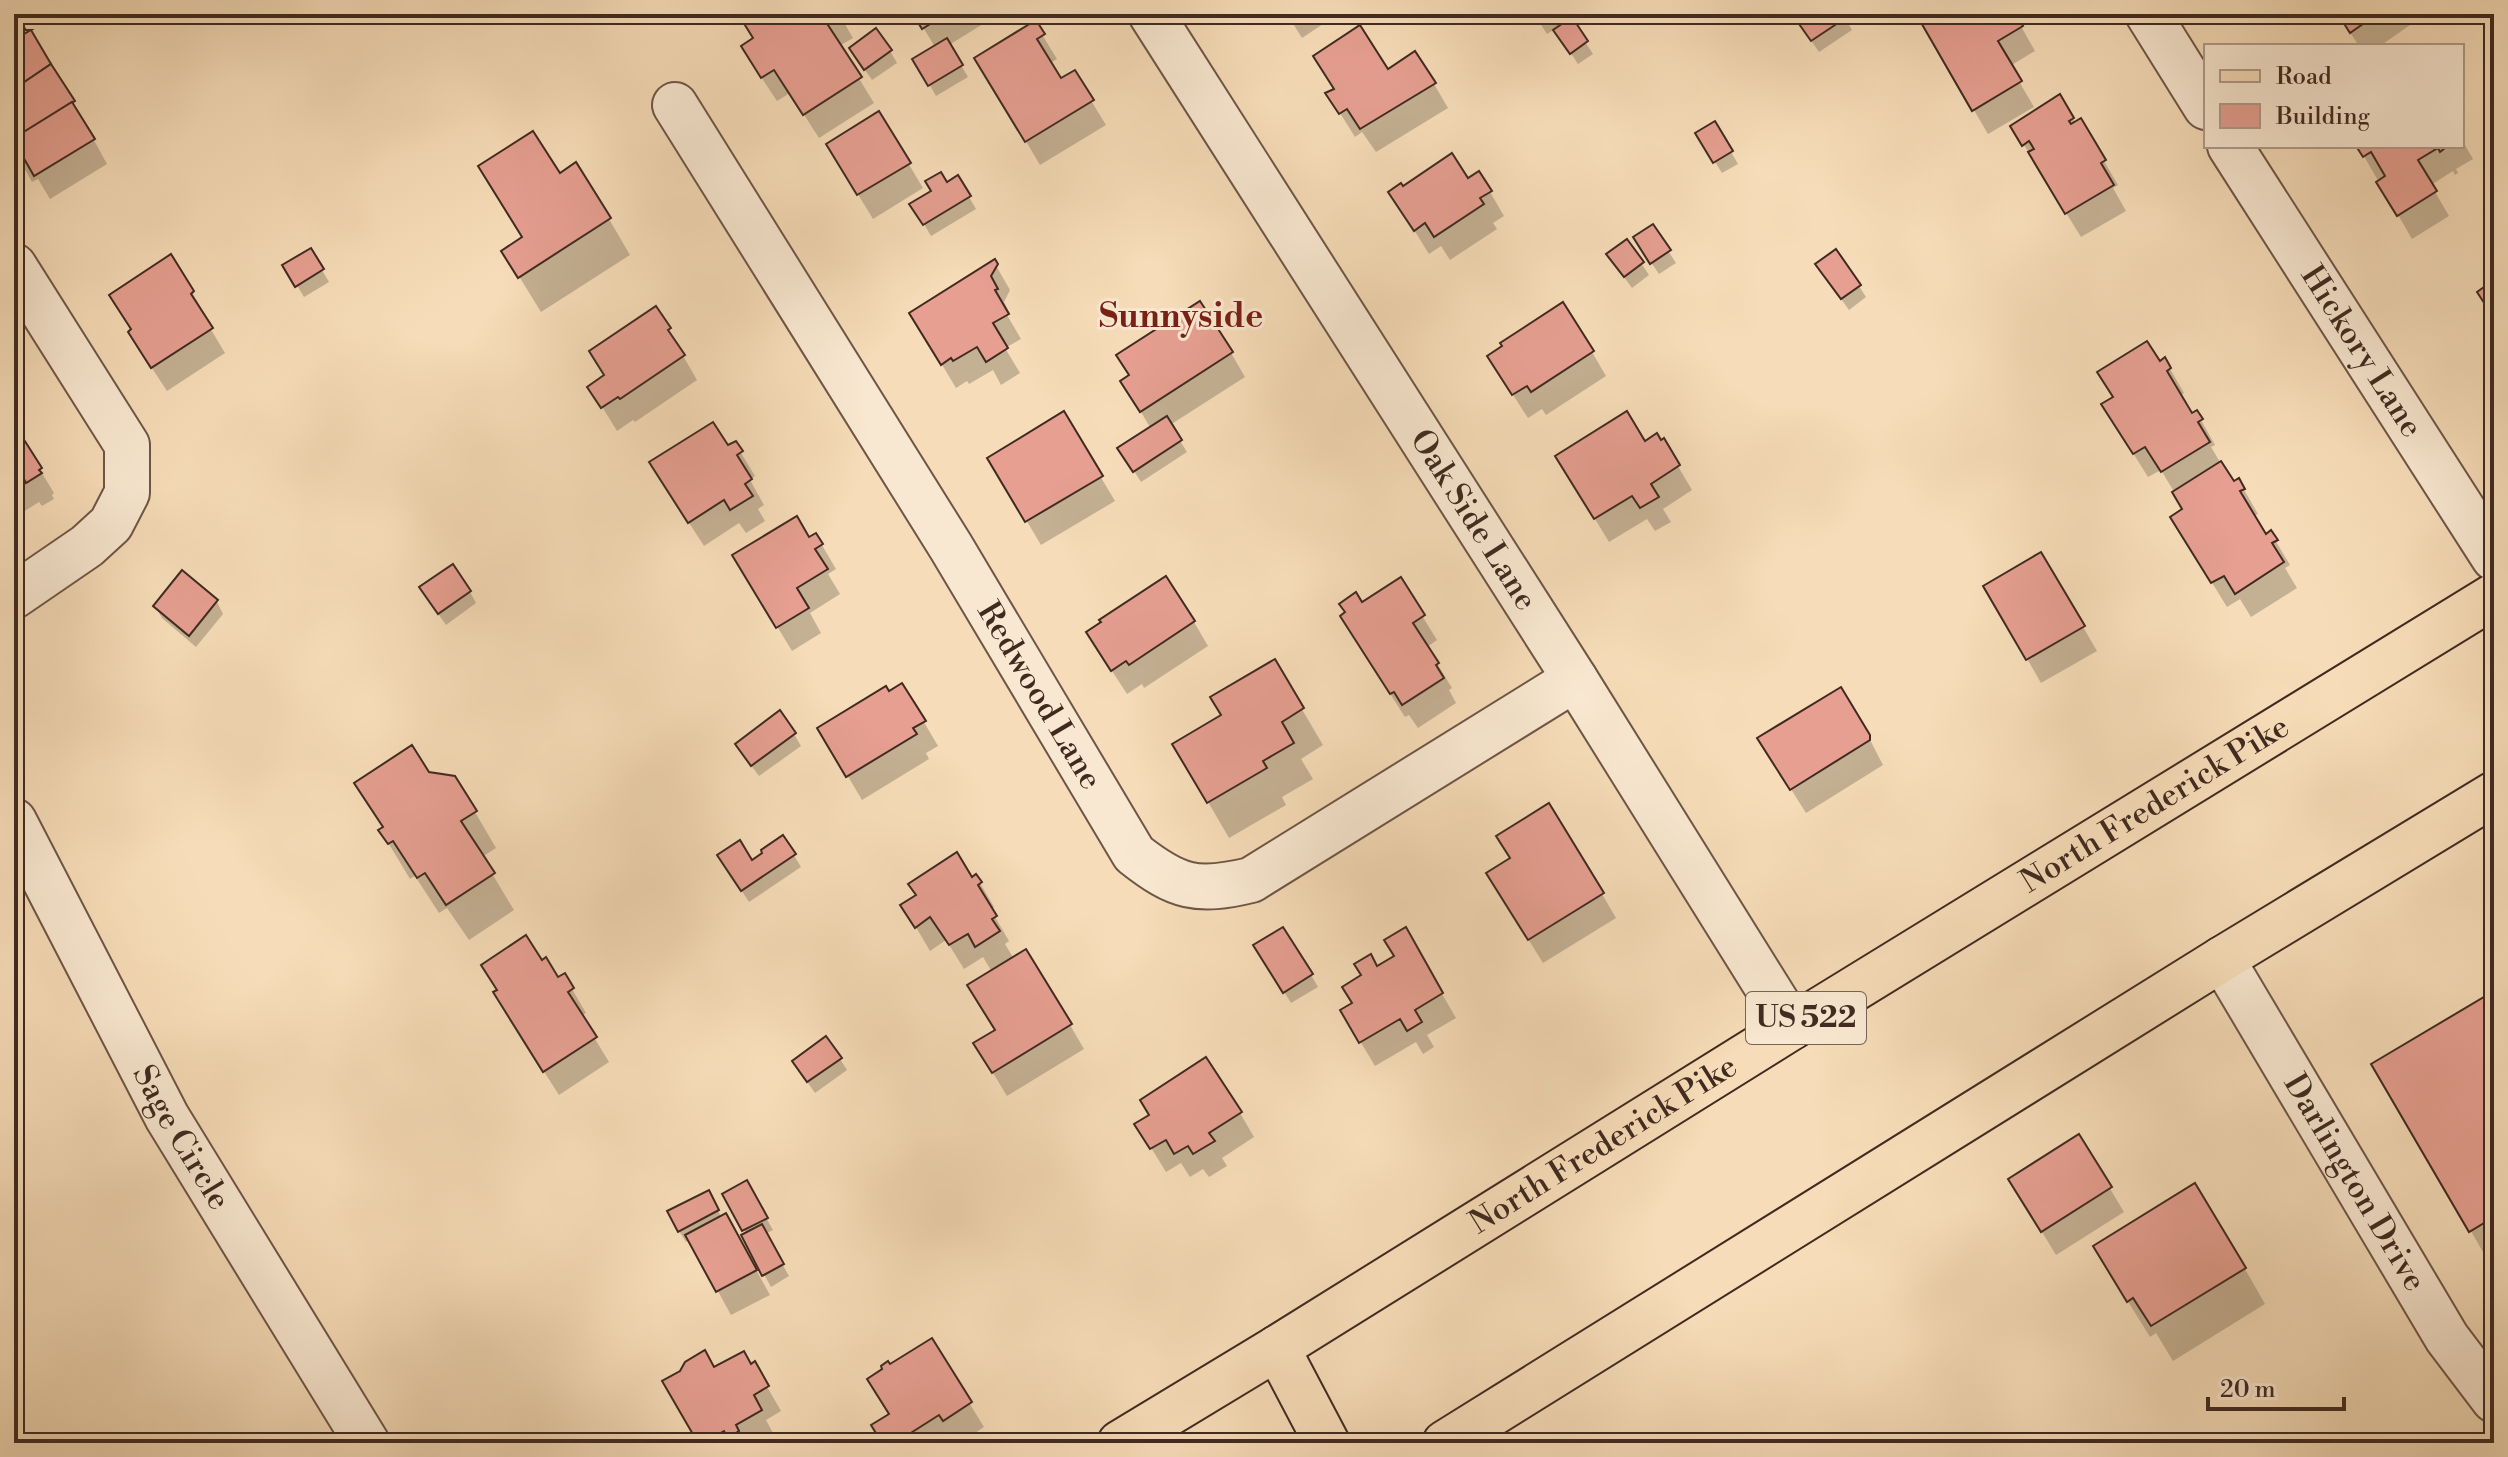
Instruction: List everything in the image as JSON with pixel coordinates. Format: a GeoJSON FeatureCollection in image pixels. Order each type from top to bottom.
{"type":"FeatureCollection","features":[{"type":"Feature","properties":{"kind":"main road","name":"North Frederick Pike"},"geometry":{"type":"LineString","coordinates":[[1120,1443],[2494,596]]}},
{"type":"Feature","properties":{"kind":"main road"},"geometry":{"type":"LineString","coordinates":[[1445,1443],[2222,959],[2494,794]]}},
{"type":"Feature","properties":{"kind":"main road"},"geometry":{"type":"LineString","coordinates":[[1277,1348],[1327,1443]]}},
{"type":"Feature","properties":{"kind":"street","name":"Oak Side Lane"},"geometry":{"type":"LineString","coordinates":[[1151,14],[1575,679],[1792,1027]]}},
{"type":"Feature","properties":{"kind":"street"},"geometry":{"type":"LineString","coordinates":[[2148,14],[2204,104]]}},
{"type":"Feature","properties":{"kind":"street","name":"Redwood Lane"},"geometry":{"type":"LineString","coordinates":[[675,105],[943,534],[1134,854],[1160,874],[1191,886],[1218,888],[1251,880],[1575,679]]}},
{"type":"Feature","properties":{"kind":"street","name":"Hickory Lane"},"geometry":{"type":"LineString","coordinates":[[2231,148],[2494,558]]}},
{"type":"Feature","properties":{"kind":"street"},"geometry":{"type":"LineString","coordinates":[[14,266],[127,445],[127,493],[111,524],[87,546],[14,596]]}},
{"type":"Feature","properties":{"kind":"street","name":"Sage Circle"},"geometry":{"type":"LineString","coordinates":[[14,821],[167,1117],[367,1443]]}},
{"type":"Feature","properties":{"kind":"street","name":"Darlington Drive"},"geometry":{"type":"LineString","coordinates":[[2222,959],[2447,1338],[2494,1400]]}},
{"type":"Feature","properties":{"kind":"building"},"geometry":{"type":"Polygon","coordinates":[[[14,14],[26,30],[31,30],[14,40],[14,14]]]}},
{"type":"Feature","properties":{"kind":"building"},"geometry":{"type":"Polygon","coordinates":[[[745,14],[838,14],[826,22],[862,77],[803,115],[774,70],[761,78],[741,46],[753,38],[740,17],[745,14]]]}},
{"type":"Feature","properties":{"kind":"building"},"geometry":{"type":"Polygon","coordinates":[[[913,14],[946,14],[922,29],[913,14]]]}},
{"type":"Feature","properties":{"kind":"building"},"geometry":{"type":"Polygon","coordinates":[[[1792,14],[1845,14],[1847,17],[1811,41],[1792,14]]]}},
{"type":"Feature","properties":{"kind":"building"},"geometry":{"type":"Polygon","coordinates":[[[1927,14],[2016,14],[2023,26],[1998,41],[2022,81],[1972,111],[1919,19],[1927,14]]]}},
{"type":"Feature","properties":{"kind":"building"},"geometry":{"type":"Polygon","coordinates":[[[2338,14],[2377,14],[2350,33],[2338,14]]]}},
{"type":"Feature","properties":{"kind":"building"},"geometry":{"type":"Polygon","coordinates":[[[1572,17],[1588,41],[1570,54],[1553,30],[1572,17]]]}},
{"type":"Feature","properties":{"kind":"building"},"geometry":{"type":"Polygon","coordinates":[[[1036,20],[1045,34],[1037,39],[1061,78],[1075,70],[1094,100],[1025,142],[974,58],[1036,20]]]}},
{"type":"Feature","properties":{"kind":"building"},"geometry":{"type":"Polygon","coordinates":[[[1360,25],[1388,69],[1415,51],[1436,83],[1360,129],[1347,109],[1339,114],[1325,93],[1334,89],[1313,56],[1360,25]]]}},
{"type":"Feature","properties":{"kind":"building"},"geometry":{"type":"Polygon","coordinates":[[[876,28],[892,50],[864,70],[849,48],[876,28]]]}},
{"type":"Feature","properties":{"kind":"building"},"geometry":{"type":"Polygon","coordinates":[[[31,30],[51,64],[14,89],[14,40],[31,30]]]}},
{"type":"Feature","properties":{"kind":"building"},"geometry":{"type":"Polygon","coordinates":[[[947,38],[963,65],[928,86],[912,59],[947,38]]]}},
{"type":"Feature","properties":{"kind":"building"},"geometry":{"type":"Polygon","coordinates":[[[51,64],[75,101],[14,138],[14,89],[51,64]]]}},
{"type":"Feature","properties":{"kind":"building"},"geometry":{"type":"Polygon","coordinates":[[[2060,94],[2074,118],[2069,121],[2071,124],[2081,118],[2106,160],[2101,163],[2114,185],[2065,214],[2028,152],[2034,149],[2029,141],[2022,146],[2010,126],[2060,94]]]}},
{"type":"Feature","properties":{"kind":"building"},"geometry":{"type":"Polygon","coordinates":[[[72,102],[95,139],[34,176],[22,155],[16,158],[14,138],[72,102]]]}},
{"type":"Feature","properties":{"kind":"building"},"geometry":{"type":"Polygon","coordinates":[[[879,111],[911,163],[857,195],[826,144],[879,111]]]}},
{"type":"Feature","properties":{"kind":"building"},"geometry":{"type":"Polygon","coordinates":[[[1715,121],[1733,151],[1713,163],[1695,133],[1715,121]]]}},
{"type":"Feature","properties":{"kind":"building"},"geometry":{"type":"Polygon","coordinates":[[[533,131],[560,173],[576,162],[611,218],[518,278],[501,251],[522,237],[478,166],[533,131]]]}},
{"type":"Feature","properties":{"kind":"building"},"geometry":{"type":"Polygon","coordinates":[[[2357,148],[2438,148],[2418,160],[2437,191],[2397,216],[2376,182],[2385,176],[2371,152],[2363,157],[2357,148]]]}},
{"type":"Feature","properties":{"kind":"building"},"geometry":{"type":"Polygon","coordinates":[[[1452,153],[1468,178],[1479,171],[1492,191],[1480,198],[1484,204],[1434,237],[1425,223],[1414,231],[1388,192],[1401,183],[1403,186],[1452,153]]]}},
{"type":"Feature","properties":{"kind":"building"},"geometry":{"type":"Polygon","coordinates":[[[941,172],[947,182],[958,175],[971,196],[923,225],[909,204],[931,191],[925,181],[941,172]]]}},
{"type":"Feature","properties":{"kind":"building"},"geometry":{"type":"Polygon","coordinates":[[[1653,224],[1671,250],[1650,264],[1633,237],[1653,224]]]}},
{"type":"Feature","properties":{"kind":"building"},"geometry":{"type":"Polygon","coordinates":[[[1627,239],[1644,262],[1624,277],[1606,254],[1627,239]]]}},
{"type":"Feature","properties":{"kind":"building"},"geometry":{"type":"Polygon","coordinates":[[[311,248],[324,269],[295,287],[282,265],[311,248]]]}},
{"type":"Feature","properties":{"kind":"building"},"geometry":{"type":"Polygon","coordinates":[[[1836,249],[1861,285],[1841,299],[1815,264],[1836,249]]]}},
{"type":"Feature","properties":{"kind":"building"},"geometry":{"type":"Polygon","coordinates":[[[171,254],[213,328],[151,368],[109,295],[171,254]]]}},
{"type":"Feature","properties":{"kind":"building"},"geometry":{"type":"Polygon","coordinates":[[[995,259],[998,264],[991,276],[1009,314],[993,323],[1008,348],[986,362],[977,347],[941,365],[909,313],[995,259]]]}},
{"type":"Feature","properties":{"kind":"building"},"geometry":{"type":"Polygon","coordinates":[[[2494,280],[2494,318],[2477,292],[2494,280]]]}},
{"type":"Feature","properties":{"kind":"building"},"geometry":{"type":"Polygon","coordinates":[[[1200,301],[1233,352],[1140,412],[1120,381],[1129,375],[1116,355],[1200,301]]]}},
{"type":"Feature","properties":{"kind":"building"},"geometry":{"type":"Polygon","coordinates":[[[1563,302],[1594,351],[1531,392],[1527,386],[1512,395],[1487,356],[1502,346],[1500,343],[1563,302]]]}},
{"type":"Feature","properties":{"kind":"building"},"geometry":{"type":"Polygon","coordinates":[[[656,306],[685,355],[620,399],[618,397],[601,408],[587,387],[604,375],[589,351],[656,306]]]}},
{"type":"Feature","properties":{"kind":"building"},"geometry":{"type":"Polygon","coordinates":[[[2147,341],[2160,361],[2165,357],[2171,368],[2167,371],[2192,413],[2197,410],[2203,419],[2198,422],[2210,442],[2161,472],[2145,447],[2133,454],[2101,404],[2113,397],[2097,372],[2147,341]]]}},
{"type":"Feature","properties":{"kind":"building"},"geometry":{"type":"Polygon","coordinates":[[[1064,411],[1103,476],[1025,522],[987,458],[1064,411]]]}},
{"type":"Feature","properties":{"kind":"building"},"geometry":{"type":"Polygon","coordinates":[[[1627,411],[1645,441],[1657,433],[1661,440],[1664,438],[1680,465],[1651,484],[1659,497],[1640,508],[1632,496],[1594,519],[1555,456],[1627,411]]]}},
{"type":"Feature","properties":{"kind":"building"},"geometry":{"type":"Polygon","coordinates":[[[1167,416],[1182,440],[1133,472],[1117,448],[1167,416]]]}},
{"type":"Feature","properties":{"kind":"building"},"geometry":{"type":"Polygon","coordinates":[[[713,422],[728,445],[736,441],[743,451],[737,455],[752,479],[745,484],[753,496],[730,510],[724,500],[688,523],[649,462],[713,422]]]}},
{"type":"Feature","properties":{"kind":"building"},"geometry":{"type":"Polygon","coordinates":[[[14,424],[42,468],[39,470],[42,473],[26,483],[24,479],[14,485],[14,424]]]}},
{"type":"Feature","properties":{"kind":"building"},"geometry":{"type":"Polygon","coordinates":[[[2221,461],[2234,481],[2239,478],[2245,489],[2240,491],[2266,534],[2271,530],[2278,540],[2272,543],[2284,562],[2235,594],[2224,576],[2211,583],[2170,517],[2182,509],[2172,492],[2221,461]]]}},
{"type":"Feature","properties":{"kind":"building"},"geometry":{"type":"Polygon","coordinates":[[[797,516],[809,537],[816,533],[823,544],[815,549],[828,569],[797,588],[809,608],[776,628],[732,555],[797,516]]]}},
{"type":"Feature","properties":{"kind":"building"},"geometry":{"type":"Polygon","coordinates":[[[2041,552],[2085,626],[2026,660],[1983,586],[2041,552]]]}},
{"type":"Feature","properties":{"kind":"building"},"geometry":{"type":"Polygon","coordinates":[[[453,564],[471,591],[438,614],[419,587],[453,564]]]}},
{"type":"Feature","properties":{"kind":"building"},"geometry":{"type":"Polygon","coordinates":[[[182,570],[218,600],[189,636],[153,606],[182,570]]]}},
{"type":"Feature","properties":{"kind":"building"},"geometry":{"type":"Polygon","coordinates":[[[1166,576],[1195,621],[1129,665],[1126,661],[1111,671],[1086,632],[1166,576]]]}},
{"type":"Feature","properties":{"kind":"building"},"geometry":{"type":"Polygon","coordinates":[[[1401,577],[1425,615],[1413,623],[1439,663],[1436,665],[1444,678],[1402,705],[1394,692],[1390,694],[1340,616],[1345,612],[1339,604],[1356,592],[1362,602],[1401,577]]]}},
{"type":"Feature","properties":{"kind":"building"},"geometry":{"type":"Polygon","coordinates":[[[1275,659],[1304,708],[1282,722],[1294,743],[1263,761],[1267,768],[1207,803],[1172,744],[1221,715],[1210,697],[1275,659]]]}},
{"type":"Feature","properties":{"kind":"building"},"geometry":{"type":"Polygon","coordinates":[[[902,683],[926,721],[913,728],[917,734],[846,777],[817,728],[886,686],[889,691],[902,683]]]}},
{"type":"Feature","properties":{"kind":"building"},"geometry":{"type":"Polygon","coordinates":[[[1841,687],[1870,735],[1870,740],[1790,790],[1757,738],[1841,687]]]}},
{"type":"Feature","properties":{"kind":"building"},"geometry":{"type":"Polygon","coordinates":[[[780,710],[796,733],[751,766],[735,744],[780,710]]]}},
{"type":"Feature","properties":{"kind":"building"},"geometry":{"type":"Polygon","coordinates":[[[412,745],[429,772],[455,776],[477,811],[461,821],[495,873],[446,905],[425,873],[417,878],[393,841],[388,844],[378,830],[383,827],[354,783],[412,745]]]}},
{"type":"Feature","properties":{"kind":"building"},"geometry":{"type":"Polygon","coordinates":[[[1549,803],[1604,893],[1528,940],[1486,873],[1510,858],[1496,836],[1549,803]]]}},
{"type":"Feature","properties":{"kind":"building"},"geometry":{"type":"Polygon","coordinates":[[[783,835],[796,854],[741,891],[717,855],[740,840],[752,860],[783,835]]]}},
{"type":"Feature","properties":{"kind":"building"},"geometry":{"type":"Polygon","coordinates":[[[957,852],[972,877],[976,874],[982,882],[978,885],[997,916],[992,919],[1000,931],[975,947],[968,934],[949,945],[930,917],[915,928],[900,905],[916,895],[908,884],[957,852]]]}},
{"type":"Feature","properties":{"kind":"building"},"geometry":{"type":"Polygon","coordinates":[[[1283,927],[1313,974],[1283,993],[1253,945],[1283,927]]]}},
{"type":"Feature","properties":{"kind":"building"},"geometry":{"type":"Polygon","coordinates":[[[1406,927],[1443,993],[1415,1010],[1422,1022],[1407,1031],[1400,1019],[1359,1043],[1340,1010],[1352,1003],[1342,987],[1361,975],[1354,964],[1371,954],[1377,966],[1394,956],[1384,940],[1406,927]]]}},
{"type":"Feature","properties":{"kind":"building"},"geometry":{"type":"Polygon","coordinates":[[[526,935],[542,960],[546,957],[558,977],[565,973],[574,988],[568,992],[597,1037],[543,1072],[493,992],[497,990],[481,965],[526,935]]]}},
{"type":"Feature","properties":{"kind":"building"},"geometry":{"type":"Polygon","coordinates":[[[1026,949],[1072,1024],[992,1073],[973,1043],[995,1030],[967,985],[1026,949]]]}},
{"type":"Feature","properties":{"kind":"building"},"geometry":{"type":"Polygon","coordinates":[[[2494,991],[2494,1217],[2469,1232],[2371,1064],[2494,991]]]}},
{"type":"Feature","properties":{"kind":"building"},"geometry":{"type":"Polygon","coordinates":[[[826,1036],[842,1058],[807,1082],[792,1061],[826,1036]]]}},
{"type":"Feature","properties":{"kind":"building"},"geometry":{"type":"Polygon","coordinates":[[[1206,1057],[1242,1112],[1209,1133],[1215,1141],[1193,1154],[1188,1146],[1174,1154],[1166,1140],[1150,1149],[1134,1124],[1149,1115],[1140,1100],[1206,1057]]]}},
{"type":"Feature","properties":{"kind":"building"},"geometry":{"type":"Polygon","coordinates":[[[2079,1134],[2112,1187],[2041,1232],[2008,1179],[2079,1134]]]}},
{"type":"Feature","properties":{"kind":"building"},"geometry":{"type":"Polygon","coordinates":[[[747,1180],[768,1218],[742,1231],[722,1194],[747,1180]]]}},
{"type":"Feature","properties":{"kind":"building"},"geometry":{"type":"Polygon","coordinates":[[[2195,1183],[2246,1268],[2151,1326],[2133,1298],[2127,1302],[2093,1246],[2195,1183]]]}},
{"type":"Feature","properties":{"kind":"building"},"geometry":{"type":"Polygon","coordinates":[[[709,1190],[719,1210],[678,1232],[667,1211],[709,1190]]]}},
{"type":"Feature","properties":{"kind":"building"},"geometry":{"type":"Polygon","coordinates":[[[726,1213],[757,1270],[716,1292],[685,1235],[726,1213]]]}},
{"type":"Feature","properties":{"kind":"building"},"geometry":{"type":"Polygon","coordinates":[[[762,1224],[784,1264],[762,1276],[741,1235],[762,1224]]]}},
{"type":"Feature","properties":{"kind":"building"},"geometry":{"type":"Polygon","coordinates":[[[932,1338],[972,1402],[943,1421],[939,1415],[906,1436],[910,1443],[882,1443],[871,1425],[889,1414],[867,1379],[888,1361],[890,1364],[932,1338]]]}},
{"type":"Feature","properties":{"kind":"building"},"geometry":{"type":"Polygon","coordinates":[[[705,1350],[714,1367],[744,1351],[751,1364],[755,1361],[769,1386],[754,1395],[762,1410],[736,1425],[739,1431],[728,1438],[724,1431],[698,1443],[662,1381],[680,1371],[685,1362],[705,1350]]]}},
{"type":"Feature","properties":{"kind":"district","name":"Sunnyside"},"geometry":{"type":"Point","coordinates":[1181,317]}}]}
